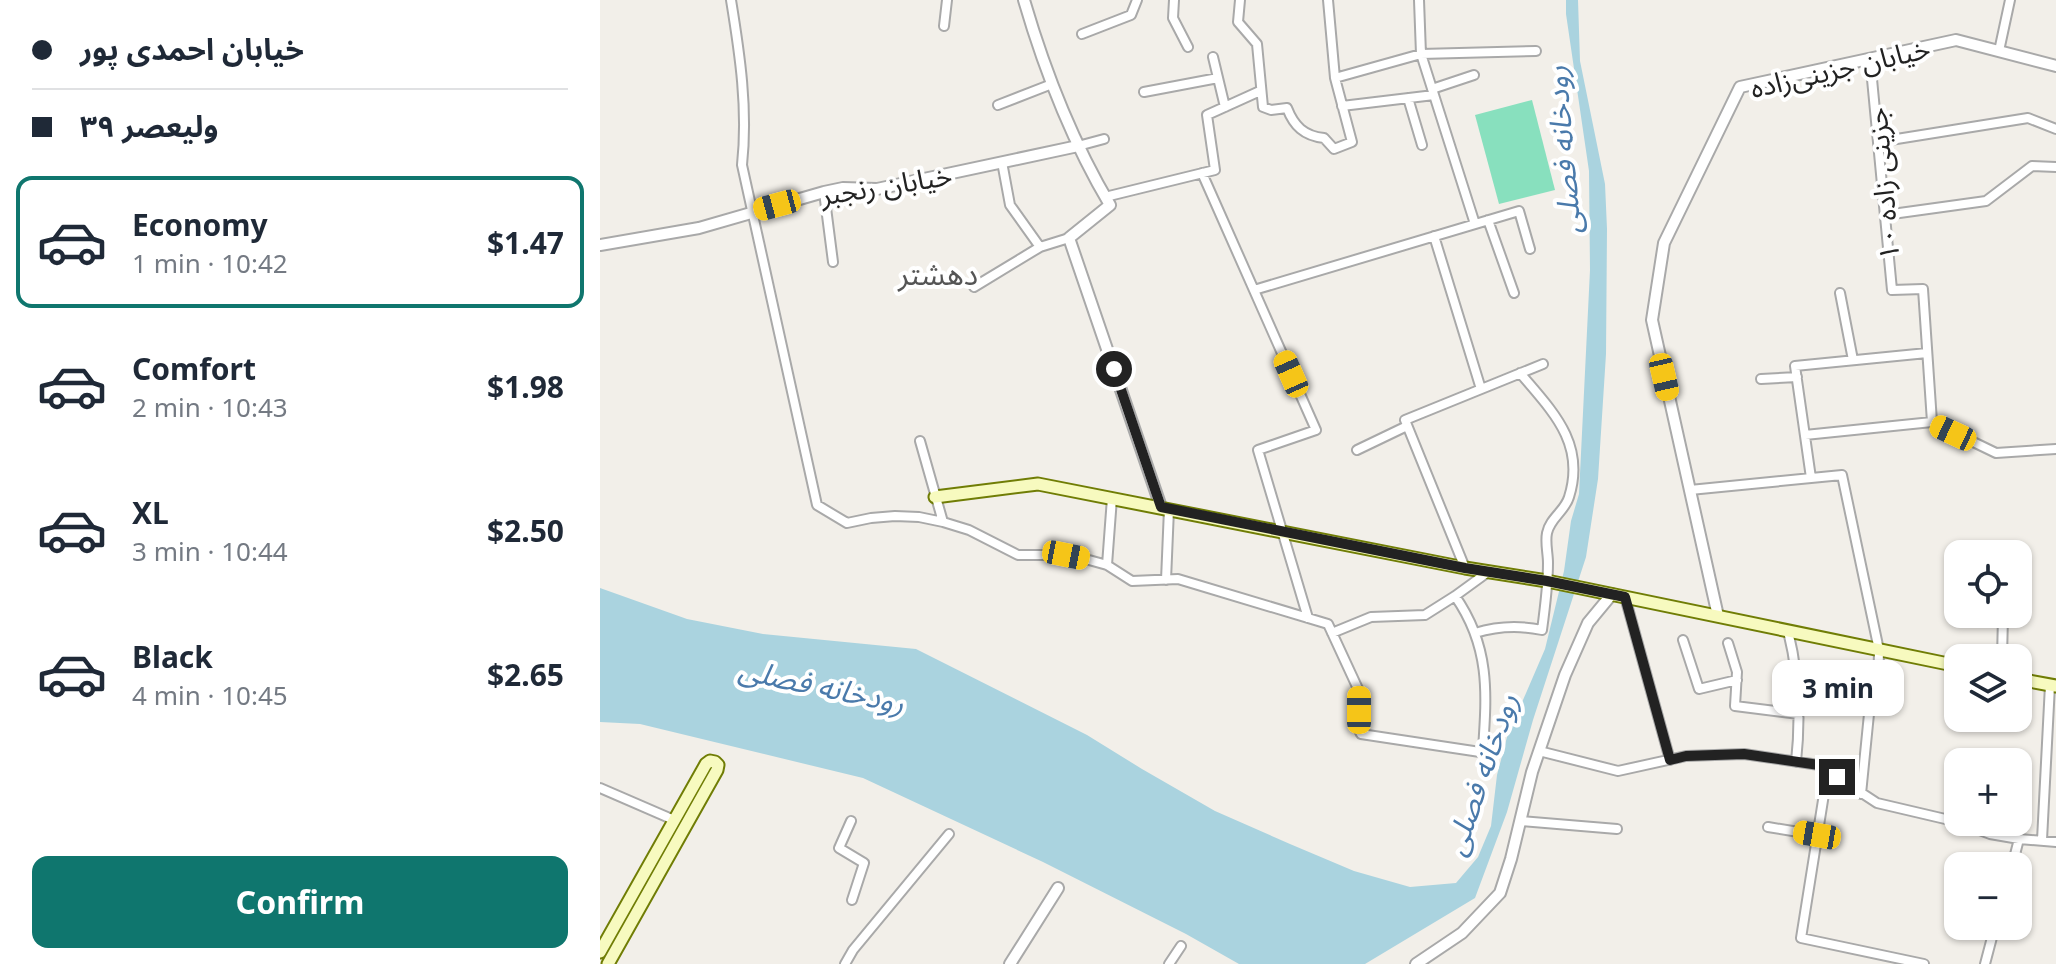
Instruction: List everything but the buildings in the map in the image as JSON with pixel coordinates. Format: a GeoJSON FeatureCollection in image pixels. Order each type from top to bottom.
{"type":"FeatureCollection","features":[{"type":"Feature","properties":{"kind":"main road"},"geometry":{"type":"LineString","coordinates":[[935,497],[1038,484],[1465,568],[1547,581],[1944,663]]}},
{"type":"Feature","properties":{"kind":"main road"},"geometry":{"type":"LineString","coordinates":[[2032,682],[2053,686]]}},
{"type":"Feature","properties":{"kind":"main road"},"geometry":{"type":"LineString","coordinates":[[600,952],[706,764],[715,762],[717,770],[608,964]]}},
{"type":"Feature","properties":{"kind":"street"},"geometry":{"type":"LineString","coordinates":[[731,0],[743,75],[742,165],[817,505],[847,523],[895,516],[943,522],[969,530],[1018,555],[1066,555],[1107,565],[1132,581],[1178,579],[1328,624],[1359,691],[1361,734],[1480,752],[1483,749],[1487,692],[1482,656],[1475,633],[1455,596]]}},
{"type":"Feature","properties":{"kind":"street"},"geometry":{"type":"LineString","coordinates":[[944,26],[947,0]]}},
{"type":"Feature","properties":{"kind":"street"},"geometry":{"type":"LineString","coordinates":[[974,287],[1040,247],[1069,238],[1110,205],[1078,146],[1052,84],[1024,0]]}},
{"type":"Feature","properties":{"kind":"street"},"geometry":{"type":"LineString","coordinates":[[1082,34],[1131,15],[1137,0]]}},
{"type":"Feature","properties":{"kind":"street"},"geometry":{"type":"LineString","coordinates":[[1174,0],[1173,18],[1188,47]]}},
{"type":"Feature","properties":{"kind":"street"},"geometry":{"type":"LineString","coordinates":[[1240,0],[1238,22],[1257,44],[1263,107],[1271,110],[1287,108],[1293,124],[1314,137],[1324,138],[1334,149],[1352,142],[1335,78],[1328,0]]}},
{"type":"Feature","properties":{"kind":"street"},"geometry":{"type":"LineString","coordinates":[[1419,0],[1421,54],[1475,224]]}},
{"type":"Feature","properties":{"kind":"street"},"geometry":{"type":"LineString","coordinates":[[1999,51],[2010,0]]}},
{"type":"Feature","properties":{"kind":"street","name":"خیابان جزینی‌زاده"},"geometry":{"type":"LineString","coordinates":[[1718,616],[1652,320],[1664,243],[1740,87],[1956,40],[2056,66]]}},
{"type":"Feature","properties":{"kind":"street"},"geometry":{"type":"LineString","coordinates":[[1335,78],[1421,54],[1536,51]]}},
{"type":"Feature","properties":{"kind":"street"},"geometry":{"type":"LineString","coordinates":[[1213,57],[1225,107]]}},
{"type":"Feature","properties":{"kind":"street","name":"جزینی زاده ۱۰"},"geometry":{"type":"LineString","coordinates":[[1870,58],[1892,290],[1923,289],[1932,422]]}},
{"type":"Feature","properties":{"kind":"street"},"geometry":{"type":"LineString","coordinates":[[1342,106],[1408,98],[1433,92],[1474,75]]}},
{"type":"Feature","properties":{"kind":"street"},"geometry":{"type":"LineString","coordinates":[[1144,92],[1218,78]]}},
{"type":"Feature","properties":{"kind":"street"},"geometry":{"type":"LineString","coordinates":[[998,105],[1052,84]]}},
{"type":"Feature","properties":{"kind":"street"},"geometry":{"type":"LineString","coordinates":[[1105,197],[1215,170],[1207,115],[1260,91]]}},
{"type":"Feature","properties":{"kind":"street"},"geometry":{"type":"LineString","coordinates":[[1408,98],[1422,145]]}},
{"type":"Feature","properties":{"kind":"street"},"geometry":{"type":"LineString","coordinates":[[1878,142],[2028,118],[2056,129]]}},
{"type":"Feature","properties":{"kind":"street"},"geometry":{"type":"LineString","coordinates":[[1078,146],[1104,139]]}},
{"type":"Feature","properties":{"kind":"street","name":"خیابان رنجبر"},"geometry":{"type":"LineString","coordinates":[[600,245],[699,228],[843,188],[877,189],[1078,146]]}},
{"type":"Feature","properties":{"kind":"street"},"geometry":{"type":"LineString","coordinates":[[1002,162],[1010,205],[1040,247]]}},
{"type":"Feature","properties":{"kind":"street"},"geometry":{"type":"LineString","coordinates":[[1885,215],[1986,201],[2032,166],[2056,167]]}},
{"type":"Feature","properties":{"kind":"street"},"geometry":{"type":"LineString","coordinates":[[1202,173],[1316,430],[1258,450],[1308,618]]}},
{"type":"Feature","properties":{"kind":"street"},"geometry":{"type":"LineString","coordinates":[[824,192],[833,262]]}},
{"type":"Feature","properties":{"kind":"street"},"geometry":{"type":"LineString","coordinates":[[1254,290],[1519,211],[1530,249]]}},
{"type":"Feature","properties":{"kind":"street"},"geometry":{"type":"LineString","coordinates":[[1488,220],[1514,293]]}},
{"type":"Feature","properties":{"kind":"street"},"geometry":{"type":"LineString","coordinates":[[1434,236],[1481,389]]}},
{"type":"Feature","properties":{"kind":"street"},"geometry":{"type":"LineString","coordinates":[[1069,238],[1165,508],[1166,580]]}},
{"type":"Feature","properties":{"kind":"street"},"geometry":{"type":"LineString","coordinates":[[1840,293],[1853,360]]}},
{"type":"Feature","properties":{"kind":"street"},"geometry":{"type":"LineString","coordinates":[[1811,478],[1795,366],[1927,353]]}},
{"type":"Feature","properties":{"kind":"street"},"geometry":{"type":"LineString","coordinates":[[1465,568],[1405,420],[1543,364]]}},
{"type":"Feature","properties":{"kind":"street"},"geometry":{"type":"LineString","coordinates":[[1475,633],[1508,626],[1542,630],[1548,589],[1547,532],[1566,506],[1570,495],[1572,447],[1550,407],[1520,373]]}},
{"type":"Feature","properties":{"kind":"street"},"geometry":{"type":"LineString","coordinates":[[1761,379],[1797,377]]}},
{"type":"Feature","properties":{"kind":"street"},"geometry":{"type":"LineString","coordinates":[[1805,435],[1932,422],[1996,453],[2056,449]]}},
{"type":"Feature","properties":{"kind":"street"},"geometry":{"type":"LineString","coordinates":[[1357,450],[1407,426]]}},
{"type":"Feature","properties":{"kind":"street"},"geometry":{"type":"LineString","coordinates":[[920,441],[943,522]]}},
{"type":"Feature","properties":{"kind":"street"},"geometry":{"type":"LineString","coordinates":[[1690,490],[1842,475],[1879,650],[1878,694],[1871,694],[1861,794]]}},
{"type":"Feature","properties":{"kind":"street"},"geometry":{"type":"LineString","coordinates":[[1107,565],[1112,498]]}},
{"type":"Feature","properties":{"kind":"street"},"geometry":{"type":"LineString","coordinates":[[1332,633],[1371,617],[1425,615],[1489,571]]}},
{"type":"Feature","properties":{"kind":"street"},"geometry":{"type":"LineString","coordinates":[[1416,964],[1462,933],[1500,893],[1539,751],[1565,675],[1588,623],[1612,594]]}},
{"type":"Feature","properties":{"kind":"street"},"geometry":{"type":"LineString","coordinates":[[1625,597],[1670,760]]}},
{"type":"Feature","properties":{"kind":"street"},"geometry":{"type":"LineString","coordinates":[[1788,631],[1797,678],[1799,714],[1796,762]]}},
{"type":"Feature","properties":{"kind":"street"},"geometry":{"type":"LineString","coordinates":[[1683,640],[1699,689],[1737,680]]}},
{"type":"Feature","properties":{"kind":"street"},"geometry":{"type":"LineString","coordinates":[[1728,643],[1737,672],[1735,706],[1799,714]]}},
{"type":"Feature","properties":{"kind":"street"},"geometry":{"type":"LineString","coordinates":[[2042,840],[2053,686]]}},
{"type":"Feature","properties":{"kind":"street"},"geometry":{"type":"LineString","coordinates":[[1539,751],[1618,771],[1686,756],[1744,754],[1819,765],[1877,803],[1944,819]]}},
{"type":"Feature","properties":{"kind":"street"},"geometry":{"type":"LineString","coordinates":[[1837,777],[1824,794],[1801,938],[1924,964]]}},
{"type":"Feature","properties":{"kind":"street"},"geometry":{"type":"LineString","coordinates":[[600,788],[674,820]]}},
{"type":"Feature","properties":{"kind":"street"},"geometry":{"type":"LineString","coordinates":[[851,821],[839,848],[864,863],[852,900]]}},
{"type":"Feature","properties":{"kind":"street"},"geometry":{"type":"LineString","coordinates":[[1520,821],[1617,829]]}},
{"type":"Feature","properties":{"kind":"street"},"geometry":{"type":"LineString","coordinates":[[1768,827],[1817,835]]}},
{"type":"Feature","properties":{"kind":"street"},"geometry":{"type":"LineString","coordinates":[[845,964],[853,950],[949,834]]}},
{"type":"Feature","properties":{"kind":"street"},"geometry":{"type":"LineString","coordinates":[[2002,836],[2056,842]]}},
{"type":"Feature","properties":{"kind":"street"},"geometry":{"type":"LineString","coordinates":[[2016,852],[2019,839]]}},
{"type":"Feature","properties":{"kind":"street"},"geometry":{"type":"LineString","coordinates":[[1010,964],[1058,888]]}},
{"type":"Feature","properties":{"kind":"street"},"geometry":{"type":"LineString","coordinates":[[1985,964],[1991,940]]}},
{"type":"Feature","properties":{"kind":"street"},"geometry":{"type":"LineString","coordinates":[[1169,964],[1181,946]]}},
{"type":"Feature","properties":{"kind":"green space"},"geometry":{"type":"Polygon","coordinates":[[[1532,100],[1555,190],[1499,204],[1475,115],[1532,100]]]}},
{"type":"Feature","properties":{"kind":"water","name":"رودخانه فصلی"},"geometry":{"type":"Polygon","coordinates":[[[1566,0],[1578,0],[1580,61],[1605,184],[1606,354],[1598,479],[1586,557],[1507,812],[1475,898],[1365,964],[1239,964],[1043,862],[863,778],[640,724],[600,722],[600,588],[687,619],[763,634],[916,649],[1087,735],[1215,811],[1290,844],[1354,871],[1410,887],[1456,883],[1478,857],[1491,826],[1497,775],[1507,737],[1545,649],[1579,494],[1590,270],[1589,171],[1566,0]]]}},
{"type":"Feature","properties":{"kind":"district","name":"دهشتر"},"geometry":{"type":"Point","coordinates":[938,273]}},
{"type":"Feature","properties":{"kind":"route"},"geometry":{"type":"LineString","coordinates":[[1114,369],[1161,507],[1625,597],[1670,760],[1686,756],[1744,754],[1819,765],[1837,777]]}}]}
